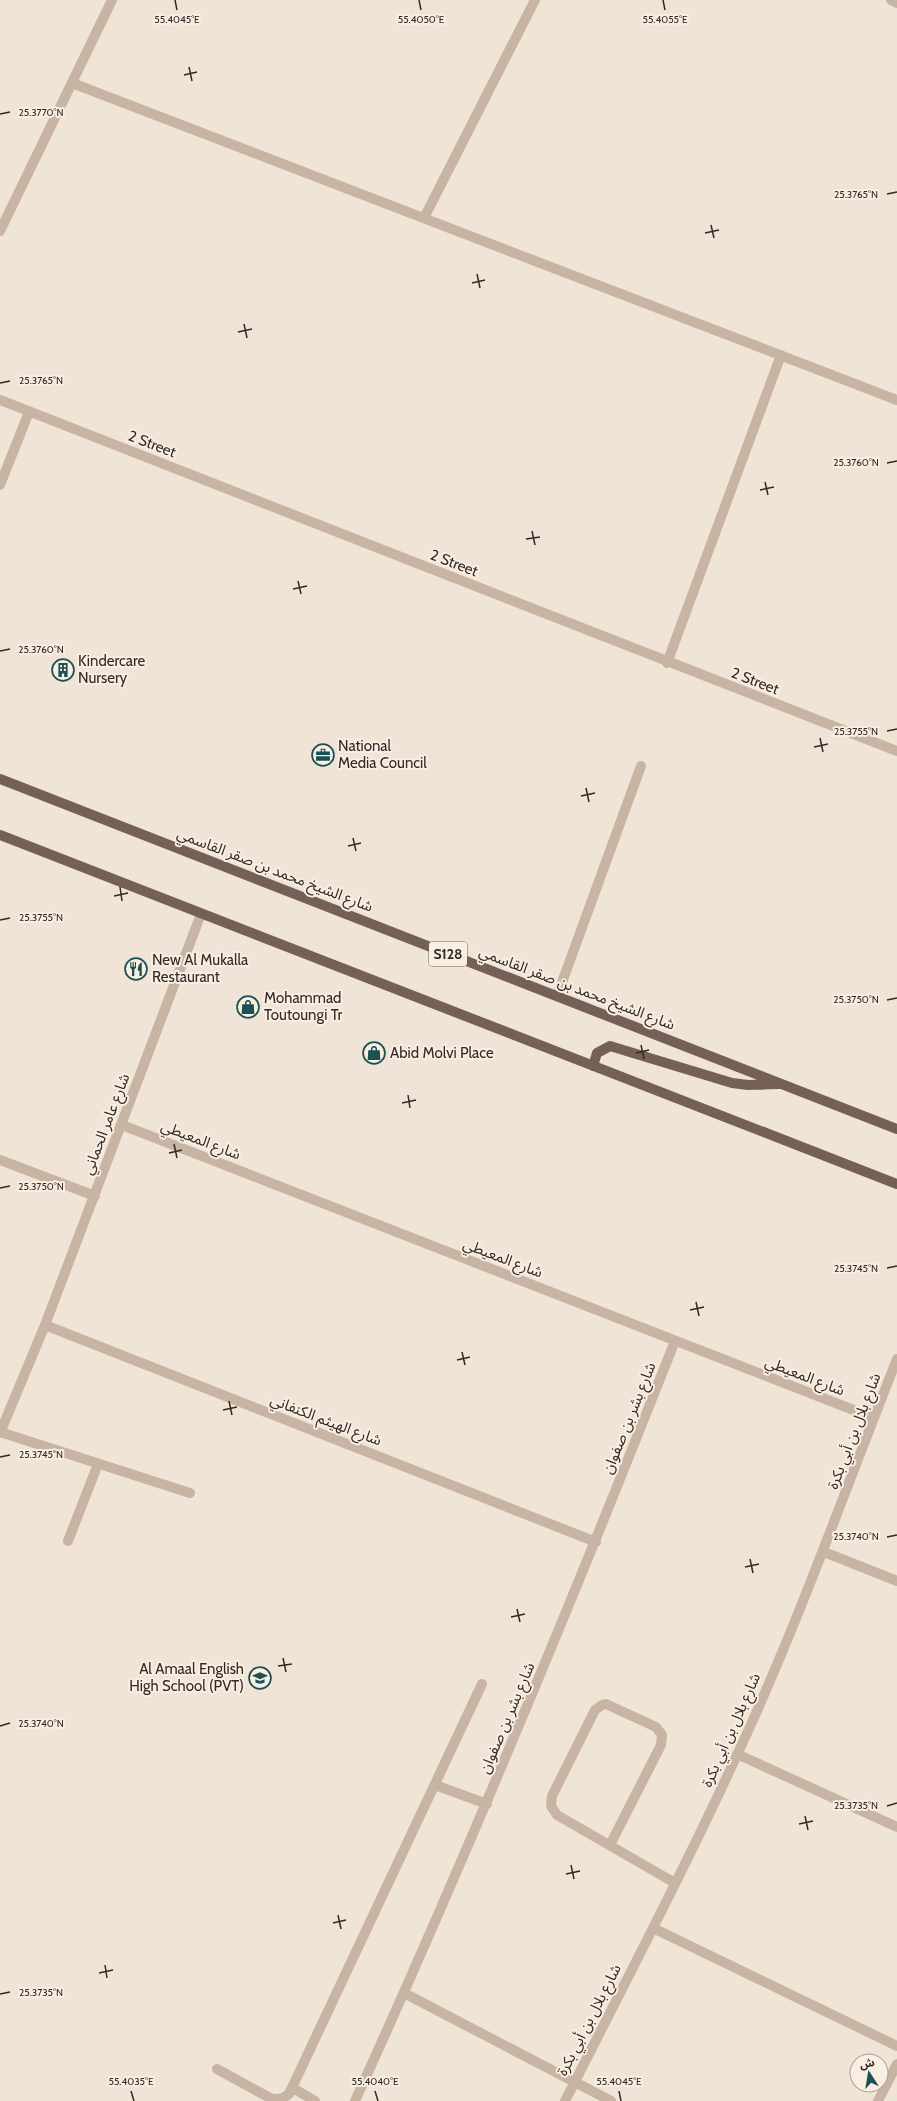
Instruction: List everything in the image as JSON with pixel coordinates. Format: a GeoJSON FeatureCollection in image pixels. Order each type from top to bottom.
{"type":"FeatureCollection","features":[{"type":"Feature","properties":{"kind":"main road","name":"شارع الشيخ محمد بن صقر القاسمي"},"geometry":{"type":"LineString","coordinates":[[0,779],[897,1129]]}},
{"type":"Feature","properties":{"kind":"main road"},"geometry":{"type":"LineString","coordinates":[[0,836],[897,1184]]}},
{"type":"Feature","properties":{"kind":"main road"},"geometry":{"type":"LineString","coordinates":[[593,1066],[597,1053],[610,1046],[732,1083],[748,1085],[781,1084]]}},
{"type":"Feature","properties":{"kind":"street"},"geometry":{"type":"LineString","coordinates":[[0,231],[112,0]]}},
{"type":"Feature","properties":{"kind":"street"},"geometry":{"type":"LineString","coordinates":[[424,218],[535,0]]}},
{"type":"Feature","properties":{"kind":"street"},"geometry":{"type":"LineString","coordinates":[[891,0],[897,3]]}},
{"type":"Feature","properties":{"kind":"street"},"geometry":{"type":"LineString","coordinates":[[72,83],[897,400]]}},
{"type":"Feature","properties":{"kind":"street"},"geometry":{"type":"LineString","coordinates":[[667,663],[781,355]]}},
{"type":"Feature","properties":{"kind":"street","name":"2 Street"},"geometry":{"type":"LineString","coordinates":[[0,400],[667,663],[897,751]]}},
{"type":"Feature","properties":{"kind":"street"},"geometry":{"type":"LineString","coordinates":[[0,485],[29,412]]}},
{"type":"Feature","properties":{"kind":"street"},"geometry":{"type":"LineString","coordinates":[[557,996],[641,766]]}},
{"type":"Feature","properties":{"kind":"street","name":"شارع عامر الحماني"},"geometry":{"type":"LineString","coordinates":[[0,1432],[45,1325],[201,914]]}},
{"type":"Feature","properties":{"kind":"street","name":"شارع المعيطي"},"geometry":{"type":"LineString","coordinates":[[122,1125],[874,1418]]}},
{"type":"Feature","properties":{"kind":"street"},"geometry":{"type":"LineString","coordinates":[[0,1160],[95,1196]]}},
{"type":"Feature","properties":{"kind":"street","name":"شارع الهيثم الكنفاني"},"geometry":{"type":"LineString","coordinates":[[45,1325],[596,1542]]}},
{"type":"Feature","properties":{"kind":"street","name":"شارع بشر بن صفوان"},"geometry":{"type":"LineString","coordinates":[[355,2101],[487,1804],[596,1542],[675,1341]]}},
{"type":"Feature","properties":{"kind":"street","name":"شارع بلال بن أبي بكرة"},"geometry":{"type":"LineString","coordinates":[[565,2101],[675,1883],[737,1754],[824,1552],[897,1359]]}},
{"type":"Feature","properties":{"kind":"street"},"geometry":{"type":"LineString","coordinates":[[0,1432],[190,1493]]}},
{"type":"Feature","properties":{"kind":"street"},"geometry":{"type":"LineString","coordinates":[[68,1541],[98,1464]]}},
{"type":"Feature","properties":{"kind":"street"},"geometry":{"type":"LineString","coordinates":[[824,1552],[897,1580]]}},
{"type":"Feature","properties":{"kind":"street"},"geometry":{"type":"LineString","coordinates":[[217,2069],[277,2100],[284,2098],[293,2088],[482,1684]]}},
{"type":"Feature","properties":{"kind":"street"},"geometry":{"type":"LineString","coordinates":[[610,1845],[661,1745],[662,1735],[656,1727],[606,1704],[602,1704],[595,1710],[550,1801],[552,1811],[557,1815],[675,1883]]}},
{"type":"Feature","properties":{"kind":"street"},"geometry":{"type":"LineString","coordinates":[[737,1754],[897,1827]]}},
{"type":"Feature","properties":{"kind":"street"},"geometry":{"type":"LineString","coordinates":[[435,1785],[487,1804]]}},
{"type":"Feature","properties":{"kind":"street"},"geometry":{"type":"LineString","coordinates":[[652,1928],[897,2046]]}},
{"type":"Feature","properties":{"kind":"street"},"geometry":{"type":"LineString","coordinates":[[404,1993],[611,2101]]}},
{"type":"Feature","properties":{"kind":"street"},"geometry":{"type":"LineString","coordinates":[[878,2101],[897,2064]]}},
{"type":"Feature","properties":{"kind":"street"},"geometry":{"type":"LineString","coordinates":[[293,2088],[315,2101]]}},
{"type":"Feature","properties":{"kind":"place","name":"Kindercare Nursery"},"geometry":{"type":"Point","coordinates":[63,670]}},
{"type":"Feature","properties":{"kind":"place","name":"National Media Council"},"geometry":{"type":"Point","coordinates":[323,755]}},
{"type":"Feature","properties":{"kind":"place","name":"New Al Mukalla Restaurant"},"geometry":{"type":"Point","coordinates":[136,969]}},
{"type":"Feature","properties":{"kind":"place","name":"Mohammad Toutoungi Tr"},"geometry":{"type":"Point","coordinates":[248,1007]}},
{"type":"Feature","properties":{"kind":"place","name":"Abid Molvi Place"},"geometry":{"type":"Point","coordinates":[374,1053]}},
{"type":"Feature","properties":{"kind":"place","name":"Al Amaal English High School (PVT)"},"geometry":{"type":"Point","coordinates":[260,1678]}}]}
